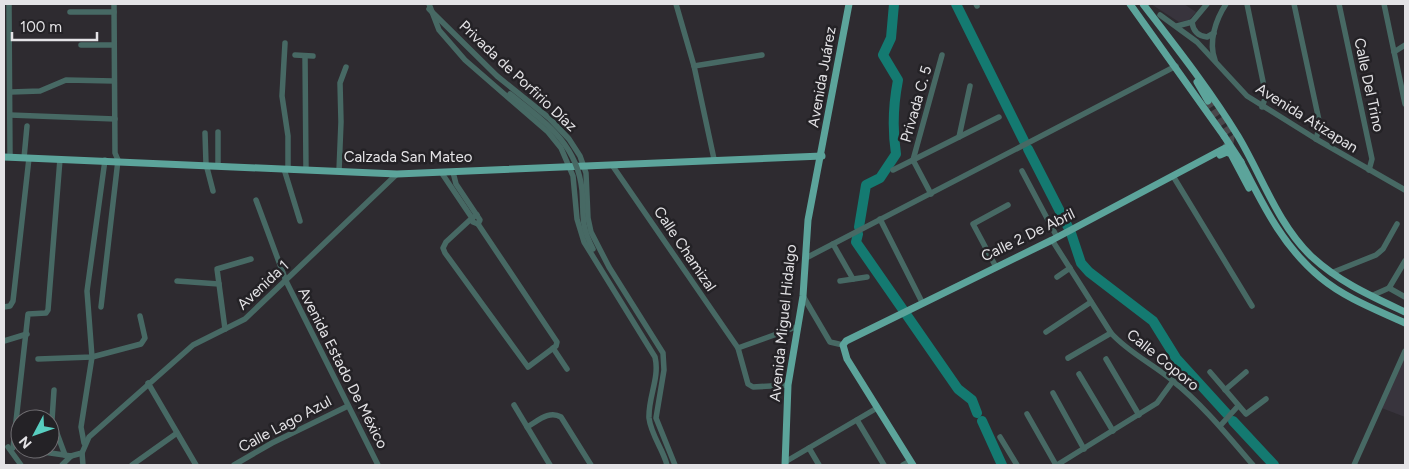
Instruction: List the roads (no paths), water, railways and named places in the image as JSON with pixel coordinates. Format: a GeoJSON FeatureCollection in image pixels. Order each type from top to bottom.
{"type":"FeatureCollection","features":[{"type":"Feature","properties":{"kind":"main road","name":"Avenida Juárez"},"geometry":{"type":"LineString","coordinates":[[822,156],[850,4]]}},
{"type":"Feature","properties":{"kind":"main road"},"geometry":{"type":"LineString","coordinates":[[1130,4],[1176,66],[1224,136],[1241,162],[1265,210]]}},
{"type":"Feature","properties":{"kind":"main road"},"geometry":{"type":"LineString","coordinates":[[1143,4],[1180,52],[1238,137],[1274,205],[1309,254],[1331,273],[1371,296],[1405,312]]}},
{"type":"Feature","properties":{"kind":"main road"},"geometry":{"type":"LineString","coordinates":[[1180,52],[1208,101]]}},
{"type":"Feature","properties":{"kind":"main road","name":"Calle 2 De Abril"},"geometry":{"type":"LineString","coordinates":[[843,345],[851,337],[1055,238],[1225,148]]}},
{"type":"Feature","properties":{"kind":"main road"},"geometry":{"type":"LineString","coordinates":[[1174,176],[1190,172],[1224,152],[1229,152],[1265,210],[1302,261],[1322,279],[1344,294],[1405,323]]}},
{"type":"Feature","properties":{"kind":"main road","name":"Calzada San Mateo"},"geometry":{"type":"LineString","coordinates":[[7,157],[118,160],[398,174],[822,156]]}},
{"type":"Feature","properties":{"kind":"main road","name":"Avenida Miguel Hidalgo"},"geometry":{"type":"LineString","coordinates":[[785,464],[788,385],[796,327],[803,296],[808,220],[822,156]]}},
{"type":"Feature","properties":{"kind":"main road"},"geometry":{"type":"LineString","coordinates":[[812,157],[820,166]]}},
{"type":"Feature","properties":{"kind":"main road"},"geometry":{"type":"LineString","coordinates":[[843,345],[847,359],[911,463]]}},
{"type":"Feature","properties":{"kind":"street"},"geometry":{"type":"LineString","coordinates":[[7,157],[11,92],[9,4]]}},
{"type":"Feature","properties":{"kind":"street"},"geometry":{"type":"LineString","coordinates":[[101,307],[118,160],[115,153],[114,4]]}},
{"type":"Feature","properties":{"kind":"street"},"geometry":{"type":"LineString","coordinates":[[676,4],[694,66],[714,160]]}},
{"type":"Feature","properties":{"kind":"street"},"geometry":{"type":"LineString","coordinates":[[1177,26],[1192,22],[1207,4]]}},
{"type":"Feature","properties":{"kind":"street"},"geometry":{"type":"LineString","coordinates":[[1216,64],[1213,55],[1214,33],[1219,16],[1226,4]]}},
{"type":"Feature","properties":{"kind":"street"},"geometry":{"type":"LineString","coordinates":[[1247,4],[1266,96],[1262,107]]}},
{"type":"Feature","properties":{"kind":"street"},"geometry":{"type":"LineString","coordinates":[[1294,4],[1320,125],[1316,139]]}},
{"type":"Feature","properties":{"kind":"street","name":"Calle Del Trino"},"geometry":{"type":"LineString","coordinates":[[1339,4],[1372,158],[1368,170]]}},
{"type":"Feature","properties":{"kind":"street"},"geometry":{"type":"LineString","coordinates":[[1384,4],[1405,104]]}},
{"type":"Feature","properties":{"kind":"street","name":"Privada de Porfirio Díaz"},"geometry":{"type":"LineString","coordinates":[[429,7],[496,76],[557,124],[577,151],[584,166],[587,179],[589,226],[609,267]]}},
{"type":"Feature","properties":{"kind":"street","name":"Privada de Porfirio Díaz"},"geometry":{"type":"LineString","coordinates":[[429,7],[439,30],[450,44],[491,85],[548,132],[566,155],[574,179],[578,229],[601,271]]}},
{"type":"Feature","properties":{"kind":"street"},"geometry":{"type":"LineString","coordinates":[[70,12],[114,12]]}},
{"type":"Feature","properties":{"kind":"street","name":"Avenida Atizapan"},"geometry":{"type":"LineString","coordinates":[[1160,15],[1196,42],[1240,90],[1262,107],[1405,190]]}},
{"type":"Feature","properties":{"kind":"street"},"geometry":{"type":"LineString","coordinates":[[1192,22],[1192,27],[1198,34],[1207,37],[1214,33]]}},
{"type":"Feature","properties":{"kind":"street"},"geometry":{"type":"LineString","coordinates":[[450,44],[452,38],[459,37]]}},
{"type":"Feature","properties":{"kind":"street"},"geometry":{"type":"LineString","coordinates":[[285,43],[282,96],[288,136],[286,169],[300,221]]}},
{"type":"Feature","properties":{"kind":"street"},"geometry":{"type":"LineString","coordinates":[[81,45],[113,45]]}},
{"type":"Feature","properties":{"kind":"street"},"geometry":{"type":"LineString","coordinates":[[1394,52],[1405,46]]}},
{"type":"Feature","properties":{"kind":"street"},"geometry":{"type":"LineString","coordinates":[[295,55],[314,56]]}},
{"type":"Feature","properties":{"kind":"street"},"geometry":{"type":"LineString","coordinates":[[694,66],[762,55]]}},
{"type":"Feature","properties":{"kind":"street","name":"Privada C. 5"},"geometry":{"type":"LineString","coordinates":[[913,160],[942,55]]}},
{"type":"Feature","properties":{"kind":"street"},"geometry":{"type":"LineString","coordinates":[[305,56],[306,170]]}},
{"type":"Feature","properties":{"kind":"street"},"geometry":{"type":"LineString","coordinates":[[806,258],[1026,146],[1176,66]]}},
{"type":"Feature","properties":{"kind":"street"},"geometry":{"type":"LineString","coordinates":[[339,172],[340,83],[346,67]]}},
{"type":"Feature","properties":{"kind":"street"},"geometry":{"type":"LineString","coordinates":[[496,76],[502,88]]}},
{"type":"Feature","properties":{"kind":"street"},"geometry":{"type":"LineString","coordinates":[[11,92],[40,91],[66,80],[114,81]]}},
{"type":"Feature","properties":{"kind":"street"},"geometry":{"type":"LineString","coordinates":[[491,85],[502,88],[550,125],[564,141],[574,157],[581,182],[583,228],[599,259],[609,267],[663,354],[664,370],[656,418],[675,465]]}},
{"type":"Feature","properties":{"kind":"street"},"geometry":{"type":"LineString","coordinates":[[959,137],[970,86]]}},
{"type":"Feature","properties":{"kind":"street"},"geometry":{"type":"LineString","coordinates":[[10,115],[115,119]]}},
{"type":"Feature","properties":{"kind":"street"},"geometry":{"type":"LineString","coordinates":[[893,170],[999,117]]}},
{"type":"Feature","properties":{"kind":"street"},"geometry":{"type":"LineString","coordinates":[[7,306],[13,301],[27,158],[27,126]]}},
{"type":"Feature","properties":{"kind":"street"},"geometry":{"type":"LineString","coordinates":[[218,132],[218,165]]}},
{"type":"Feature","properties":{"kind":"street"},"geometry":{"type":"LineString","coordinates":[[205,133],[206,164],[213,191]]}},
{"type":"Feature","properties":{"kind":"street"},"geometry":{"type":"LineString","coordinates":[[566,155],[572,157],[577,151]]}},
{"type":"Feature","properties":{"kind":"street"},"geometry":{"type":"LineString","coordinates":[[21,465],[8,447],[27,334],[28,314],[47,312],[60,159]]}},
{"type":"Feature","properties":{"kind":"street"},"geometry":{"type":"LineString","coordinates":[[83,465],[82,452],[84,443],[81,427],[92,357],[87,292],[105,160]]}},
{"type":"Feature","properties":{"kind":"street"},"geometry":{"type":"LineString","coordinates":[[913,160],[931,194]]}},
{"type":"Feature","properties":{"kind":"street","name":"Calle Chamizal"},"geometry":{"type":"LineString","coordinates":[[612,165],[738,348],[750,386],[788,385]]}},
{"type":"Feature","properties":{"kind":"street","name":"Calle Coporo"},"geometry":{"type":"LineString","coordinates":[[1022,171],[1070,268],[1111,334],[1124,347],[1173,380],[1220,426],[1253,465]]}},
{"type":"Feature","properties":{"kind":"street"},"geometry":{"type":"LineString","coordinates":[[441,172],[474,217],[480,220],[478,224],[557,342],[553,348],[526,367],[443,248],[446,242],[474,217]]}},
{"type":"Feature","properties":{"kind":"street"},"geometry":{"type":"LineString","coordinates":[[453,172],[456,184],[474,217]]}},
{"type":"Feature","properties":{"kind":"street","name":"Avenida 1"},"geometry":{"type":"LineString","coordinates":[[84,443],[148,383],[193,345],[245,319],[398,174]]}},
{"type":"Feature","properties":{"kind":"street"},"geometry":{"type":"LineString","coordinates":[[574,179],[578,175],[587,179]]}},
{"type":"Feature","properties":{"kind":"street"},"geometry":{"type":"LineString","coordinates":[[1174,176],[1252,306]]}},
{"type":"Feature","properties":{"kind":"street","name":"Avenida Estado De México"},"geometry":{"type":"LineString","coordinates":[[256,200],[286,281],[378,465]]}},
{"type":"Feature","properties":{"kind":"street"},"geometry":{"type":"LineString","coordinates":[[996,267],[973,224],[1008,205]]}},
{"type":"Feature","properties":{"kind":"street"},"geometry":{"type":"LineString","coordinates":[[880,219],[922,302]]}},
{"type":"Feature","properties":{"kind":"street"},"geometry":{"type":"LineString","coordinates":[[1331,273],[1376,255],[1383,250],[1396,224]]}},
{"type":"Feature","properties":{"kind":"street"},"geometry":{"type":"LineString","coordinates":[[833,244],[853,279]]}},
{"type":"Feature","properties":{"kind":"street"},"geometry":{"type":"LineString","coordinates":[[225,329],[217,269],[251,259]]}},
{"type":"Feature","properties":{"kind":"street"},"geometry":{"type":"LineString","coordinates":[[599,259],[601,271],[647,341],[655,357],[657,373],[649,407],[650,424],[667,465]]}},
{"type":"Feature","properties":{"kind":"street"},"geometry":{"type":"LineString","coordinates":[[1371,296],[1389,288],[1405,261]]}},
{"type":"Feature","properties":{"kind":"street"},"geometry":{"type":"LineString","coordinates":[[1058,277],[1070,268]]}},
{"type":"Feature","properties":{"kind":"street"},"geometry":{"type":"LineString","coordinates":[[840,282],[867,276]]}},
{"type":"Feature","properties":{"kind":"street"},"geometry":{"type":"LineString","coordinates":[[176,280],[219,284]]}},
{"type":"Feature","properties":{"kind":"street"},"geometry":{"type":"LineString","coordinates":[[1389,288],[1405,297]]}},
{"type":"Feature","properties":{"kind":"street"},"geometry":{"type":"LineString","coordinates":[[803,296],[830,342],[843,345]]}},
{"type":"Feature","properties":{"kind":"street"},"geometry":{"type":"LineString","coordinates":[[1046,332],[1091,302]]}},
{"type":"Feature","properties":{"kind":"street"},"geometry":{"type":"LineString","coordinates":[[38,359],[92,357],[145,342],[140,316]]}},
{"type":"Feature","properties":{"kind":"street"},"geometry":{"type":"LineString","coordinates":[[738,348],[796,327]]}},
{"type":"Feature","properties":{"kind":"street"},"geometry":{"type":"LineString","coordinates":[[4,341],[27,334]]}},
{"type":"Feature","properties":{"kind":"street"},"geometry":{"type":"LineString","coordinates":[[1068,358],[1111,334]]}},
{"type":"Feature","properties":{"kind":"street"},"geometry":{"type":"LineString","coordinates":[[553,348],[567,369]]}},
{"type":"Feature","properties":{"kind":"street"},"geometry":{"type":"LineString","coordinates":[[1354,465],[1405,351]]}},
{"type":"Feature","properties":{"kind":"street"},"geometry":{"type":"LineString","coordinates":[[1106,359],[1139,415]]}},
{"type":"Feature","properties":{"kind":"street"},"geometry":{"type":"LineString","coordinates":[[1210,372],[1246,414],[1266,399]]}},
{"type":"Feature","properties":{"kind":"street"},"geometry":{"type":"LineString","coordinates":[[1225,390],[1246,372]]}},
{"type":"Feature","properties":{"kind":"street"},"geometry":{"type":"LineString","coordinates":[[1079,374],[1113,431]]}},
{"type":"Feature","properties":{"kind":"street"},"geometry":{"type":"LineString","coordinates":[[1027,414],[1057,465],[1159,401],[1173,380]]}},
{"type":"Feature","properties":{"kind":"street"},"geometry":{"type":"LineString","coordinates":[[148,383],[196,465]]}},
{"type":"Feature","properties":{"kind":"street"},"geometry":{"type":"LineString","coordinates":[[54,390],[52,420],[68,455]]}},
{"type":"Feature","properties":{"kind":"street"},"geometry":{"type":"LineString","coordinates":[[1053,393],[1084,449]]}},
{"type":"Feature","properties":{"kind":"street"},"geometry":{"type":"LineString","coordinates":[[514,405],[550,465]]}},
{"type":"Feature","properties":{"kind":"street","name":"Calle Lago Azul"},"geometry":{"type":"LineString","coordinates":[[234,465],[272,443],[348,406]]}},
{"type":"Feature","properties":{"kind":"street"},"geometry":{"type":"LineString","coordinates":[[1220,426],[1238,406]]}},
{"type":"Feature","properties":{"kind":"street"},"geometry":{"type":"LineString","coordinates":[[785,464],[878,408]]}},
{"type":"Feature","properties":{"kind":"street"},"geometry":{"type":"LineString","coordinates":[[527,427],[550,414],[556,414],[561,417],[591,465]]}},
{"type":"Feature","properties":{"kind":"street"},"geometry":{"type":"LineString","coordinates":[[857,420],[884,465]]}},
{"type":"Feature","properties":{"kind":"street"},"geometry":{"type":"LineString","coordinates":[[132,465],[177,433]]}},
{"type":"Feature","properties":{"kind":"street"},"geometry":{"type":"LineString","coordinates":[[1000,437],[1017,465]]}},
{"type":"Feature","properties":{"kind":"street"},"geometry":{"type":"LineString","coordinates":[[809,448],[819,465]]}},
{"type":"Feature","properties":{"kind":"street"},"geometry":{"type":"LineString","coordinates":[[60,454],[68,455],[82,452]]}},
{"type":"Feature","properties":{"kind":"street"},"geometry":{"type":"LineString","coordinates":[[62,465],[68,455]]}},
{"type":"Feature","properties":{"kind":"street"},"geometry":{"type":"LineString","coordinates":[[903,465],[911,463]]}},
{"type":"Feature","properties":{"kind":"waterway"},"geometry":{"type":"LineString","coordinates":[[859,227],[866,185],[880,178],[896,154],[894,117],[898,80],[883,55],[891,38],[894,4]]}},
{"type":"Feature","properties":{"kind":"waterway"},"geometry":{"type":"LineString","coordinates":[[956,4],[1024,141]]}},
{"type":"Feature","properties":{"kind":"waterway"},"geometry":{"type":"LineString","coordinates":[[1028,149],[1068,227]]}},
{"type":"Feature","properties":{"kind":"waterway"},"geometry":{"type":"LineString","coordinates":[[1071,233],[1081,263],[1089,272],[1153,321],[1176,358],[1227,414]]}},
{"type":"Feature","properties":{"kind":"waterway"},"geometry":{"type":"LineString","coordinates":[[858,234],[856,242],[958,389],[972,400],[977,413]]}},
{"type":"Feature","properties":{"kind":"waterway"},"geometry":{"type":"LineString","coordinates":[[982,421],[1002,465]]}},
{"type":"Feature","properties":{"kind":"waterway"},"geometry":{"type":"LineString","coordinates":[[1233,421],[1274,465]]}},
{"type":"Feature","properties":{"kind":"tunnel"},"geometry":{"type":"LineString","coordinates":[[1208,101],[1231,137],[1230,143],[1225,147]]}}]}
